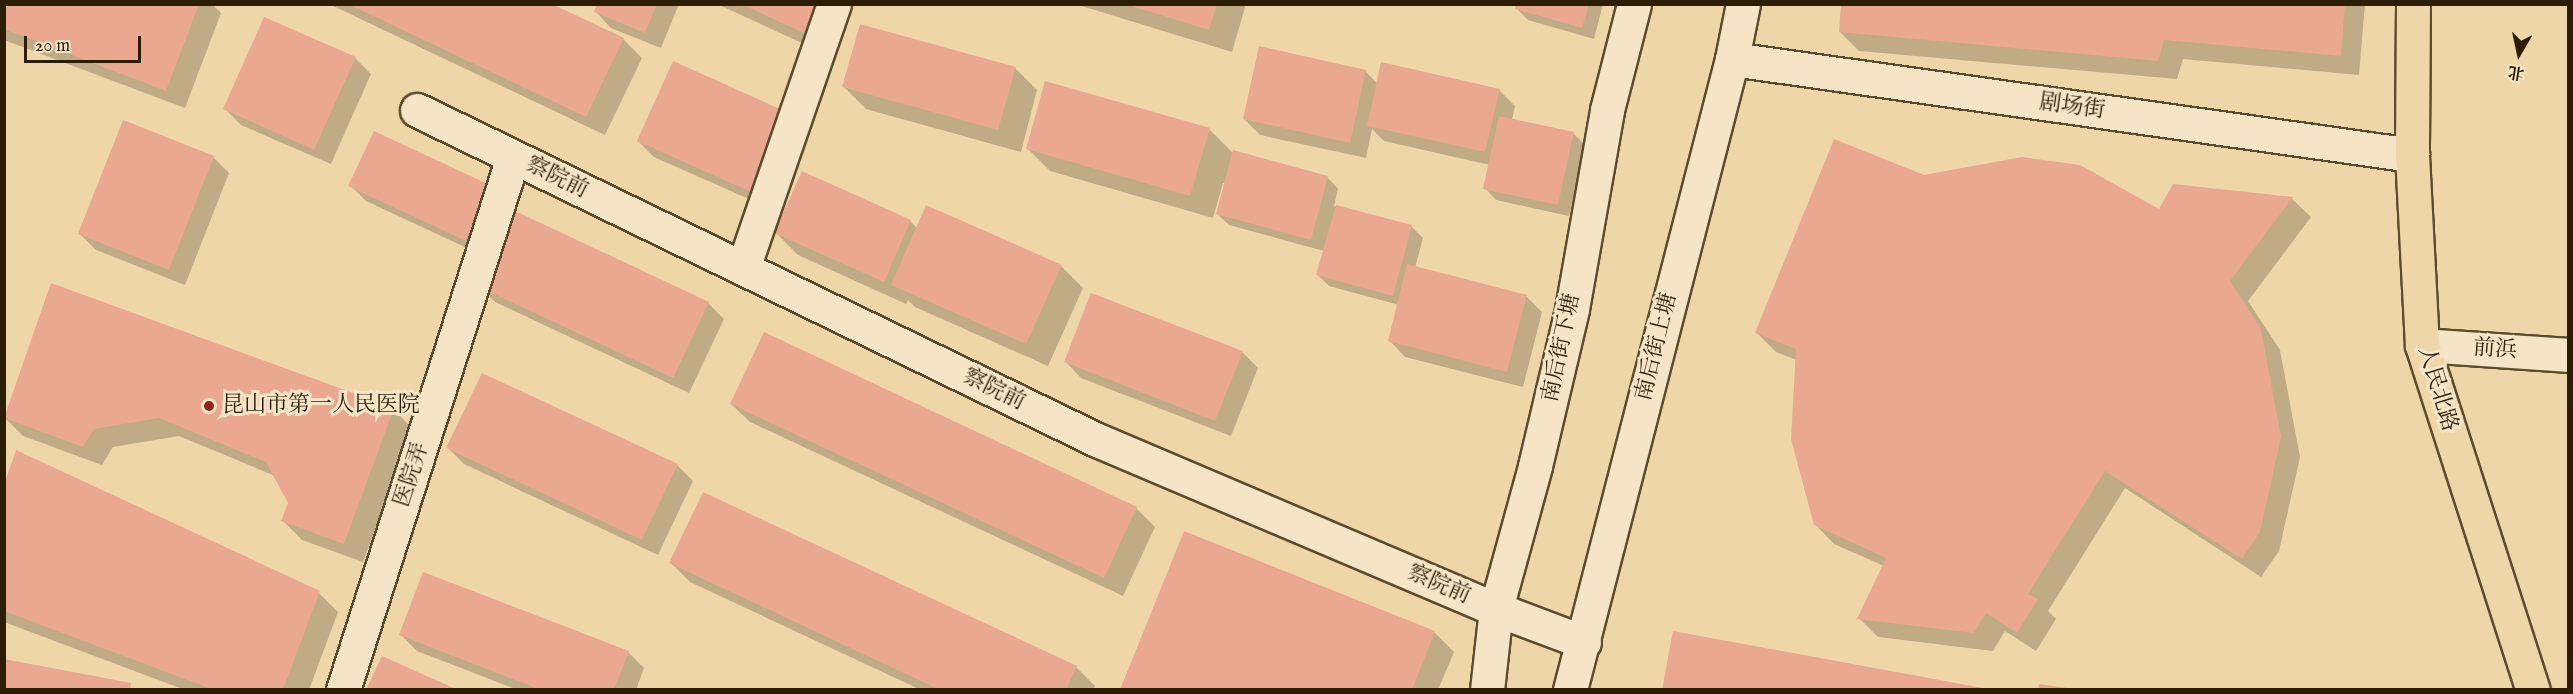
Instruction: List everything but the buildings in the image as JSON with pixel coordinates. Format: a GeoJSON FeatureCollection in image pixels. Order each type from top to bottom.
{"type":"FeatureCollection","features":[{"type":"Feature","properties":{"kind":"main road","name":"人民北路"},"geometry":{"type":"LineString","coordinates":[[2413,4],[2412,155],[2422,345],[2533,690]]}},
{"type":"Feature","properties":{"kind":"street"},"geometry":{"type":"LineString","coordinates":[[743,268],[834,4]]}},
{"type":"Feature","properties":{"kind":"street","name":"南后街下塘"},"geometry":{"type":"LineString","coordinates":[[1488,690],[1496,609],[1535,466],[1561,354],[1607,110],[1634,4]]}},
{"type":"Feature","properties":{"kind":"street","name":"南后街上塘"},"geometry":{"type":"LineString","coordinates":[[1570,690],[1732,59],[1743,4]]}},
{"type":"Feature","properties":{"kind":"street","name":"剧场街"},"geometry":{"type":"LineString","coordinates":[[1732,59],[2412,155]]}},
{"type":"Feature","properties":{"kind":"street","name":"察院前"},"geometry":{"type":"LineString","coordinates":[[417,110],[1097,440],[1496,609],[1584,642]]}},
{"type":"Feature","properties":{"kind":"street","name":"医院弄"},"geometry":{"type":"LineString","coordinates":[[343,690],[513,157]]}},
{"type":"Feature","properties":{"kind":"street","name":"前浜"},"geometry":{"type":"LineString","coordinates":[[2422,345],[2568,355]]}},
{"type":"Feature","properties":{"kind":"place","name":"昆山市第一人民医院"},"geometry":{"type":"Point","coordinates":[209,406]}}]}
